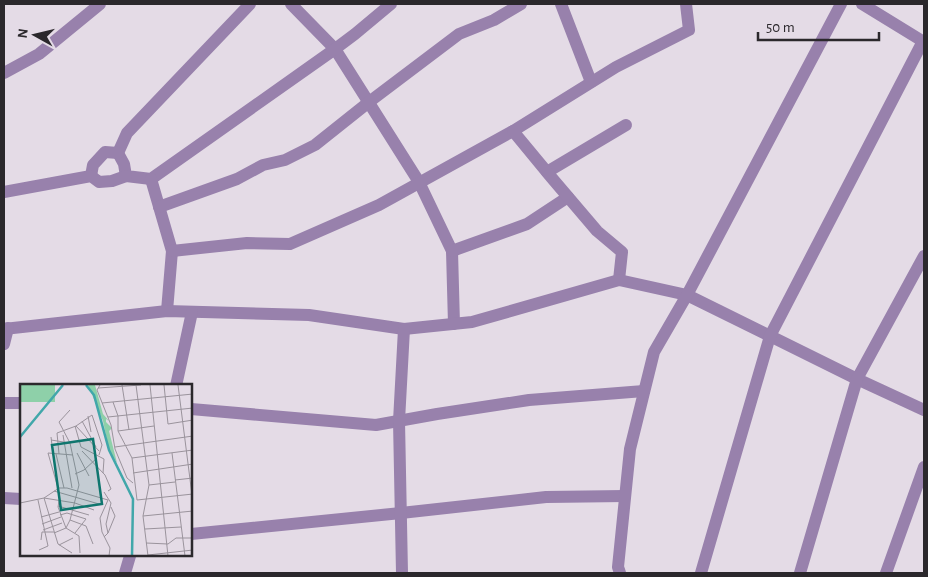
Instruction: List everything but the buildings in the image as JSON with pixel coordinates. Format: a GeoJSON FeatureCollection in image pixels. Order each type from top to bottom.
{"type":"FeatureCollection","features":[{"type":"Feature","properties":{"kind":"street"},"geometry":{"type":"LineString","coordinates":[[4,73],[39,54],[100,4]]}},
{"type":"Feature","properties":{"kind":"street"},"geometry":{"type":"LineString","coordinates":[[118,153],[127,133],[250,4]]}},
{"type":"Feature","properties":{"kind":"street"},"geometry":{"type":"LineString","coordinates":[[291,4],[334,49],[419,182],[452,251],[454,324]]}},
{"type":"Feature","properties":{"kind":"street"},"geometry":{"type":"LineString","coordinates":[[4,192],[91,176],[99,182],[112,182],[126,176],[150,179],[355,34],[391,4]]}},
{"type":"Feature","properties":{"kind":"street"},"geometry":{"type":"LineString","coordinates":[[159,207],[236,179],[263,165],[285,160],[315,145],[459,34],[494,20],[521,4]]}},
{"type":"Feature","properties":{"kind":"street"},"geometry":{"type":"LineString","coordinates":[[561,4],[591,82]]}},
{"type":"Feature","properties":{"kind":"street"},"geometry":{"type":"LineString","coordinates":[[172,251],[247,243],[290,244],[378,205],[513,130],[616,67],[689,30],[686,4]]}},
{"type":"Feature","properties":{"kind":"street"},"geometry":{"type":"LineString","coordinates":[[620,573],[618,567],[630,449],[654,352],[687,295],[841,4]]}},
{"type":"Feature","properties":{"kind":"street"},"geometry":{"type":"LineString","coordinates":[[701,573],[770,336],[924,41],[862,4]]}},
{"type":"Feature","properties":{"kind":"street"},"geometry":{"type":"LineString","coordinates":[[547,172],[626,125]]}},
{"type":"Feature","properties":{"kind":"street"},"geometry":{"type":"LineString","coordinates":[[513,130],[597,231],[622,252],[619,280]]}},
{"type":"Feature","properties":{"kind":"street"},"geometry":{"type":"LineString","coordinates":[[91,176],[92,166],[105,152],[118,153]]}},
{"type":"Feature","properties":{"kind":"street"},"geometry":{"type":"LineString","coordinates":[[118,153],[124,164],[126,176]]}},
{"type":"Feature","properties":{"kind":"street"},"geometry":{"type":"LineString","coordinates":[[150,179],[172,251],[167,311]]}},
{"type":"Feature","properties":{"kind":"street"},"geometry":{"type":"LineString","coordinates":[[452,251],[527,224],[568,198]]}},
{"type":"Feature","properties":{"kind":"street"},"geometry":{"type":"LineString","coordinates":[[800,573],[857,379],[924,256]]}},
{"type":"Feature","properties":{"kind":"street"},"geometry":{"type":"LineString","coordinates":[[4,344],[6,329],[167,311],[308,315],[404,329],[454,324],[472,322],[619,280],[687,295],[924,410]]}},
{"type":"Feature","properties":{"kind":"street"},"geometry":{"type":"LineString","coordinates":[[176,384],[192,312]]}},
{"type":"Feature","properties":{"kind":"street"},"geometry":{"type":"LineString","coordinates":[[402,573],[399,421],[404,329]]}},
{"type":"Feature","properties":{"kind":"street"},"geometry":{"type":"LineString","coordinates":[[192,409],[376,425],[529,400],[644,391]]}},
{"type":"Feature","properties":{"kind":"street"},"geometry":{"type":"LineString","coordinates":[[4,403],[20,403]]}},
{"type":"Feature","properties":{"kind":"street"},"geometry":{"type":"LineString","coordinates":[[886,573],[924,467]]}},
{"type":"Feature","properties":{"kind":"street"},"geometry":{"type":"LineString","coordinates":[[192,534],[546,497],[625,496]]}},
{"type":"Feature","properties":{"kind":"street"},"geometry":{"type":"LineString","coordinates":[[4,498],[20,499]]}},
{"type":"Feature","properties":{"kind":"street"},"geometry":{"type":"LineString","coordinates":[[125,573],[130,557]]}}]}
